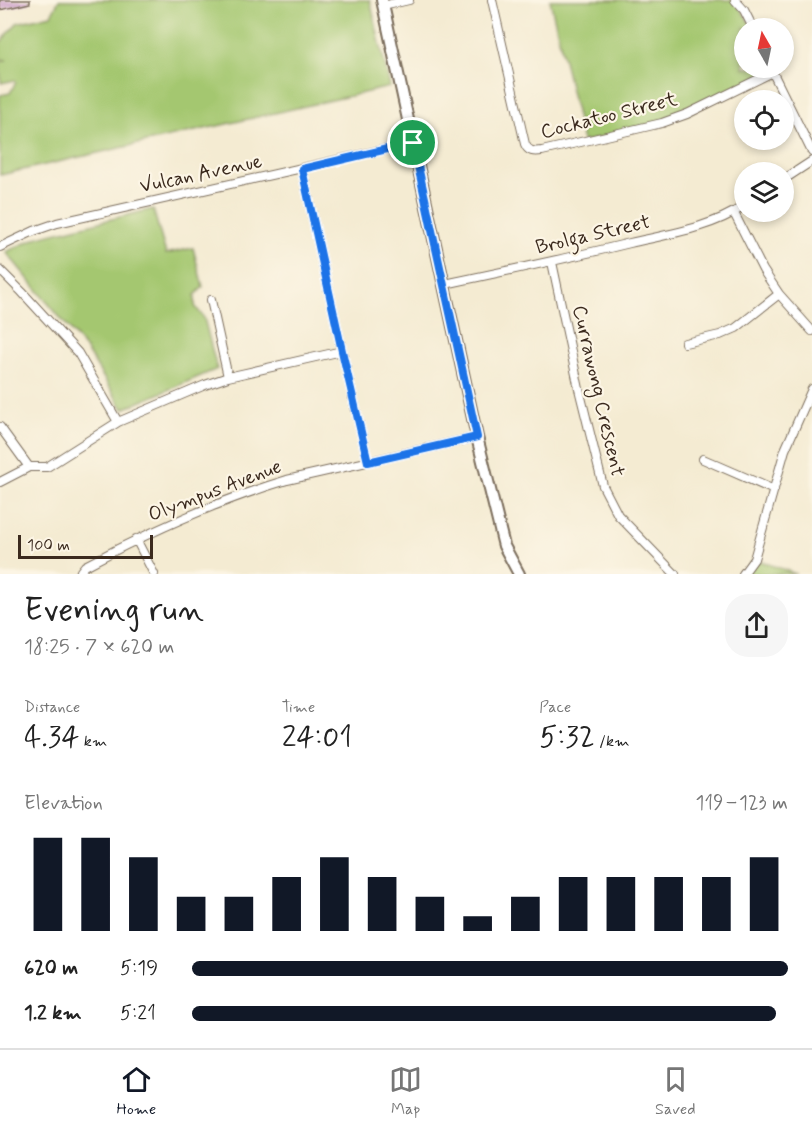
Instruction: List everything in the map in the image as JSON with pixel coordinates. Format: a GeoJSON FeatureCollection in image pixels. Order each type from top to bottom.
{"type":"FeatureCollection","features":[{"type":"Feature","properties":{"kind":"street"},"geometry":{"type":"LineString","coordinates":[[409,0],[382,3],[477,437],[504,546],[519,574]]}},
{"type":"Feature","properties":{"kind":"street","name":"Cockatoo Street"},"geometry":{"type":"LineString","coordinates":[[492,0],[525,144],[532,152],[662,123],[687,114],[757,78]]}},
{"type":"Feature","properties":{"kind":"street"},"geometry":{"type":"LineString","coordinates":[[735,0],[748,18]]}},
{"type":"Feature","properties":{"kind":"street"},"geometry":{"type":"LineString","coordinates":[[776,78],[812,152]]}},
{"type":"Feature","properties":{"kind":"street","name":"Vulcan Avenue"},"geometry":{"type":"LineString","coordinates":[[0,247],[57,223],[413,143]]}},
{"type":"Feature","properties":{"kind":"street"},"geometry":{"type":"LineString","coordinates":[[794,173],[812,161]]}},
{"type":"Feature","properties":{"kind":"street"},"geometry":{"type":"LineString","coordinates":[[302,169],[368,462]]}},
{"type":"Feature","properties":{"kind":"street","name":"Brolga Street"},"geometry":{"type":"LineString","coordinates":[[445,284],[552,262],[699,226],[734,213]]}},
{"type":"Feature","properties":{"kind":"street"},"geometry":{"type":"LineString","coordinates":[[739,222],[763,270],[779,294],[812,332]]}},
{"type":"Feature","properties":{"kind":"street","name":"Currawong Crescent"},"geometry":{"type":"LineString","coordinates":[[552,262],[579,389],[603,486],[618,515],[675,574]]}},
{"type":"Feature","properties":{"kind":"street"},"geometry":{"type":"LineString","coordinates":[[0,270],[78,353],[118,422]]}},
{"type":"Feature","properties":{"kind":"street"},"geometry":{"type":"LineString","coordinates":[[686,343],[720,335],[736,328],[779,294]]}},
{"type":"Feature","properties":{"kind":"street"},"geometry":{"type":"LineString","coordinates":[[211,300],[228,377]]}},
{"type":"Feature","properties":{"kind":"street"},"geometry":{"type":"LineString","coordinates":[[0,482],[29,467],[47,467],[118,422],[228,377],[342,351]]}},
{"type":"Feature","properties":{"kind":"street"},"geometry":{"type":"LineString","coordinates":[[743,574],[754,559],[785,450],[812,389]]}},
{"type":"Feature","properties":{"kind":"street"},"geometry":{"type":"LineString","coordinates":[[0,427],[29,467]]}},
{"type":"Feature","properties":{"kind":"street","name":"Olympus Avenue"},"geometry":{"type":"LineString","coordinates":[[80,574],[85,566],[136,539],[266,487],[287,480],[477,437]]}},
{"type":"Feature","properties":{"kind":"street"},"geometry":{"type":"LineString","coordinates":[[703,459],[774,490]]}},
{"type":"Feature","properties":{"kind":"street"},"geometry":{"type":"LineString","coordinates":[[136,539],[154,574]]}},
{"type":"Feature","properties":{"kind":"green space"},"geometry":{"type":"Polygon","coordinates":[[[59,0],[370,0],[390,87],[0,175],[0,95],[10,93],[16,82],[15,80],[1,83],[0,62],[7,60],[0,59],[0,43],[17,23],[51,15],[59,0]]]}},
{"type":"Feature","properties":{"kind":"green space"},"geometry":{"type":"Polygon","coordinates":[[[550,0],[735,0],[747,18],[734,18],[734,78],[761,78],[687,114],[583,142],[550,0]]]}},
{"type":"Feature","properties":{"kind":"green space"},"geometry":{"type":"Polygon","coordinates":[[[153,209],[166,254],[193,248],[203,287],[195,295],[195,306],[204,318],[217,369],[123,409],[85,348],[6,252],[38,237],[153,209]]]}},
{"type":"Feature","properties":{"kind":"green space"},"geometry":{"type":"Polygon","coordinates":[[[754,559],[796,574],[743,574],[754,559]]]}},
{"type":"Feature","properties":{"kind":"building"},"geometry":{"type":"Polygon","coordinates":[[[0,0],[30,0],[30,3],[0,10],[0,0]]]}},
{"type":"Feature","properties":{"kind":"route"},"geometry":{"type":"LineString","coordinates":[[413,143],[477,437],[368,462],[302,169],[413,143]]}}]}
